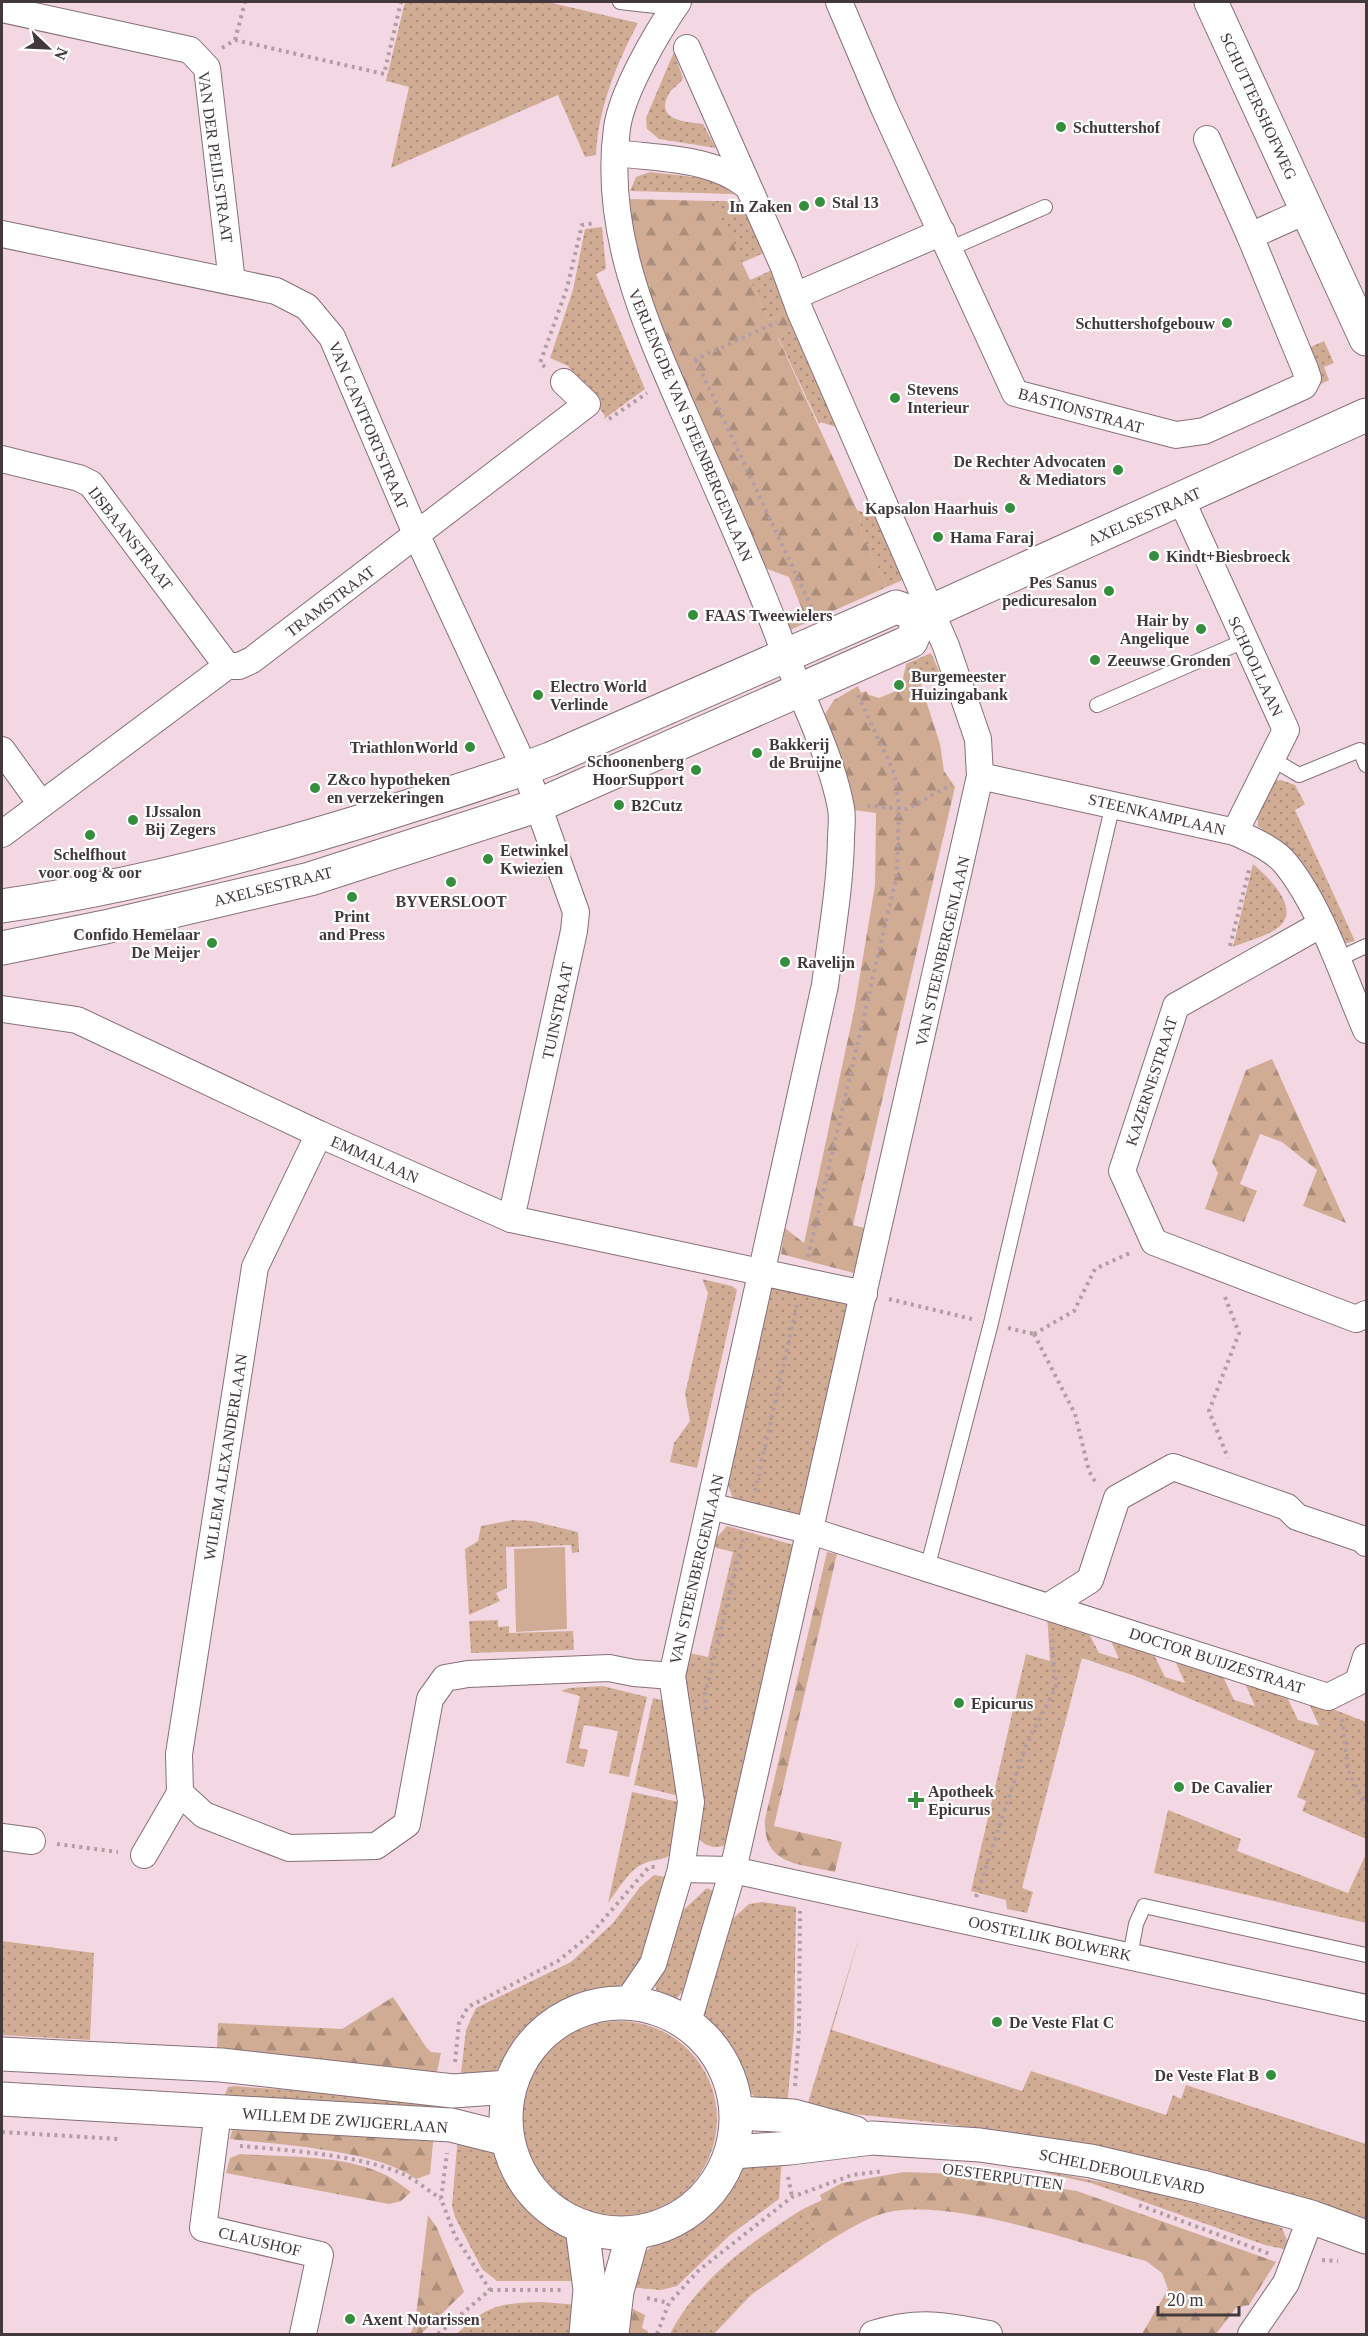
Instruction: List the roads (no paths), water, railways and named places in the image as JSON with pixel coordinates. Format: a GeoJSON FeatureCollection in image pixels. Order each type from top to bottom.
{"type":"FeatureCollection","features":[{"type":"Feature","properties":{"kind":"main road","name":"SCHUTTERSHOFWEG"},"geometry":{"type":"LineString","coordinates":[[1211,2],[1366,339]]}},
{"type":"Feature","properties":{"kind":"main road","name":"AXELSESTRAAT"},"geometry":{"type":"LineString","coordinates":[[2,948],[105,927],[310,879],[539,805],[912,641],[927,614],[1366,415]]}},
{"type":"Feature","properties":{"kind":"main road"},"geometry":{"type":"LineString","coordinates":[[2,906],[159,875],[270,848],[525,769],[896,607],[927,614]]}},
{"type":"Feature","properties":{"kind":"main road"},"geometry":{"type":"LineString","coordinates":[[627,2002],[659,2007],[688,2022],[723,2062],[738,2113],[733,2152],[711,2192],[676,2220],[633,2234],[599,2232],[582,2227],[555,2214],[533,2193],[516,2168],[507,2139],[505,2113],[509,2087],[534,2042],[576,2011],[627,2002]]}},
{"type":"Feature","properties":{"kind":"main road"},"geometry":{"type":"LineString","coordinates":[[2,2054],[221,2065],[453,2091],[509,2087]]}},
{"type":"Feature","properties":{"kind":"main road","name":"WILLEM DE ZWIJGERLAAN"},"geometry":{"type":"LineString","coordinates":[[218,2112],[221,2065]]}},
{"type":"Feature","properties":{"kind":"main road","name":"WILLEM DE ZWIJGERLAAN"},"geometry":{"type":"LineString","coordinates":[[2,2099],[451,2125],[507,2139]]}},
{"type":"Feature","properties":{"kind":"main road","name":"SCHELDEBOULEVARD"},"geometry":{"type":"LineString","coordinates":[[738,2113],[793,2116],[872,2138]]}},
{"type":"Feature","properties":{"kind":"main road","name":"SCHELDEBOULEVARD"},"geometry":{"type":"LineString","coordinates":[[733,2152],[872,2138],[980,2145],[1091,2162],[1202,2187],[1311,2217],[1366,2237]]}},
{"type":"Feature","properties":{"kind":"main road"},"geometry":{"type":"LineString","coordinates":[[582,2227],[590,2290],[586,2334]]}},
{"type":"Feature","properties":{"kind":"main road"},"geometry":{"type":"LineString","coordinates":[[612,2334],[617,2291],[633,2234]]}},
{"type":"Feature","properties":{"kind":"street","name":"BASTIONSTRAAT"},"geometry":{"type":"LineString","coordinates":[[839,2],[1015,393],[1176,435],[1210,429],[1304,386],[1308,378],[1250,236]]}},
{"type":"Feature","properties":{"kind":"street","name":"VERLENGDE VAN STEENBERGENLAAN"},"geometry":{"type":"LineString","coordinates":[[676,5],[650,46],[621,113],[617,129],[616,194],[631,283],[667,375],[777,627],[786,656]]}},
{"type":"Feature","properties":{"kind":"street","name":"VAN DER PEIJLSTRAAT"},"geometry":{"type":"LineString","coordinates":[[2,9],[39,9],[190,50],[207,68],[232,282]]}},
{"type":"Feature","properties":{"kind":"street"},"geometry":{"type":"LineString","coordinates":[[687,48],[775,247],[927,614]]}},
{"type":"Feature","properties":{"kind":"street"},"geometry":{"type":"LineString","coordinates":[[1207,139],[1250,236],[1308,210]]}},
{"type":"Feature","properties":{"kind":"street"},"geometry":{"type":"LineString","coordinates":[[617,153],[695,163],[729,174],[747,186]]}},
{"type":"Feature","properties":{"kind":"street","name":"VAN CANTFORTSTRAAT"},"geometry":{"type":"LineString","coordinates":[[2,234],[276,291],[307,307],[332,337],[417,536],[525,769]]}},
{"type":"Feature","properties":{"kind":"street"},"geometry":{"type":"LineString","coordinates":[[797,304],[945,241]]}},
{"type":"Feature","properties":{"kind":"street","name":"TRAMSTRAAT"},"geometry":{"type":"LineString","coordinates":[[41,804],[227,666],[239,666],[252,660],[587,405],[564,382]]}},
{"type":"Feature","properties":{"kind":"street","name":"IJSBAANSTRAAT"},"geometry":{"type":"LineString","coordinates":[[2,459],[79,478],[92,484],[227,666]]}},
{"type":"Feature","properties":{"kind":"street","name":"SCHOOLLAAN"},"geometry":{"type":"LineString","coordinates":[[1181,499],[1286,729],[1272,759],[1245,837]]}},
{"type":"Feature","properties":{"kind":"street","name":"VAN STEENBERGENLAAN"},"geometry":{"type":"LineString","coordinates":[[688,2022],[733,1870],[979,783],[978,739],[972,715],[927,614]]}},
{"type":"Feature","properties":{"kind":"street"},"geometry":{"type":"LineString","coordinates":[[786,656],[801,691]]}},
{"type":"Feature","properties":{"kind":"street","name":"VAN STEENBERGENLAAN"},"geometry":{"type":"LineString","coordinates":[[627,2002],[653,1964],[681,1869],[691,1802],[672,1676],[825,985],[840,869],[840,804],[820,738],[801,691]]}},
{"type":"Feature","properties":{"kind":"street"},"geometry":{"type":"LineString","coordinates":[[2,750],[41,804],[2,834]]}},
{"type":"Feature","properties":{"kind":"street"},"geometry":{"type":"LineString","coordinates":[[525,769],[539,805]]}},
{"type":"Feature","properties":{"kind":"street","name":"STEENKAMPLAAN"},"geometry":{"type":"LineString","coordinates":[[979,783],[1113,804],[1245,837],[1285,862],[1309,899],[1366,1030]]}},
{"type":"Feature","properties":{"kind":"street","name":"TUINSTRAAT"},"geometry":{"type":"LineString","coordinates":[[511,1219],[574,931],[576,912],[539,805]]}},
{"type":"Feature","properties":{"kind":"street","name":"KAZERNESTRAAT"},"geometry":{"type":"LineString","coordinates":[[1320,925],[1176,1006],[1122,1171],[1154,1242],[1356,1319],[1366,1314]]}},
{"type":"Feature","properties":{"kind":"street","name":"EMMALAAN"},"geometry":{"type":"LineString","coordinates":[[2,1009],[77,1020],[320,1134],[511,1219],[761,1272]]}},
{"type":"Feature","properties":{"kind":"street","name":"WILLEM ALEXANDERLAAN"},"geometry":{"type":"LineString","coordinates":[[180,1793],[179,1754],[255,1267],[320,1134]]}},
{"type":"Feature","properties":{"kind":"street"},"geometry":{"type":"LineString","coordinates":[[761,1272],[864,1294]]}},
{"type":"Feature","properties":{"kind":"street"},"geometry":{"type":"LineString","coordinates":[[1049,1606],[1090,1580],[1117,1497],[1173,1467],[1287,1507],[1297,1517],[1365,1540],[1366,1543]]}},
{"type":"Feature","properties":{"kind":"street","name":"DOCTOR BUIJZESTRAAT"},"geometry":{"type":"LineString","coordinates":[[710,1506],[811,1531],[1328,1697],[1358,1683],[1366,1657]]}},
{"type":"Feature","properties":{"kind":"street"},"geometry":{"type":"LineString","coordinates":[[144,1855],[180,1793],[204,1815],[290,1848],[376,1846],[407,1824],[430,1699],[445,1678],[468,1674],[609,1668],[634,1673],[672,1676]]}},
{"type":"Feature","properties":{"kind":"street"},"geometry":{"type":"LineString","coordinates":[[2,1837],[33,1841]]}},
{"type":"Feature","properties":{"kind":"street"},"geometry":{"type":"LineString","coordinates":[[681,1869],[733,1870]]}},
{"type":"Feature","properties":{"kind":"street","name":"OOSTELIJK BOLWERK"},"geometry":{"type":"LineString","coordinates":[[733,1870],[1366,2008]]}},
{"type":"Feature","properties":{"kind":"street","name":"CLAUSHOF"},"geometry":{"type":"LineString","coordinates":[[218,2112],[203,2228],[320,2255],[303,2334]]}},
{"type":"Feature","properties":{"kind":"street"},"geometry":{"type":"LineString","coordinates":[[1251,2334],[1286,2283],[1311,2217]]}},
{"type":"Feature","properties":{"kind":"street"},"geometry":{"type":"LineString","coordinates":[[873,2334],[903,2325],[945,2326],[989,2334]]}},
{"type":"Feature","properties":{"kind":"lane"},"geometry":{"type":"LineString","coordinates":[[620,2],[676,5]]}},
{"type":"Feature","properties":{"kind":"lane"},"geometry":{"type":"LineString","coordinates":[[945,241],[1045,207]]}},
{"type":"Feature","properties":{"kind":"lane"},"geometry":{"type":"LineString","coordinates":[[1097,705],[1244,641]]}},
{"type":"Feature","properties":{"kind":"lane"},"geometry":{"type":"LineString","coordinates":[[1272,759],[1299,775],[1359,750],[1366,765]]}},
{"type":"Feature","properties":{"kind":"lane"},"geometry":{"type":"LineString","coordinates":[[927,1569],[991,1323],[1113,804]]}},
{"type":"Feature","properties":{"kind":"lane"},"geometry":{"type":"LineString","coordinates":[[1336,960],[1366,946]]}},
{"type":"Feature","properties":{"kind":"lane"},"geometry":{"type":"LineString","coordinates":[[1130,1956],[1136,1924],[1144,1906],[1366,1955]]}},
{"type":"Feature","properties":{"kind":"place","name":"Schuttershof"},"geometry":{"type":"Point","coordinates":[1061,127]}},
{"type":"Feature","properties":{"kind":"place","name":"Stal 13"},"geometry":{"type":"Point","coordinates":[820,202]}},
{"type":"Feature","properties":{"kind":"place","name":"In Zaken"},"geometry":{"type":"Point","coordinates":[804,206]}},
{"type":"Feature","properties":{"kind":"place","name":"Schuttershofgebouw"},"geometry":{"type":"Point","coordinates":[1227,323]}},
{"type":"Feature","properties":{"kind":"place","name":"Stevens Interieur"},"geometry":{"type":"Point","coordinates":[895,398]}},
{"type":"Feature","properties":{"kind":"place","name":"De Rechter Advocaten & Mediators"},"geometry":{"type":"Point","coordinates":[1118,470]}},
{"type":"Feature","properties":{"kind":"place","name":"Kapsalon Haarhuis"},"geometry":{"type":"Point","coordinates":[1010,508]}},
{"type":"Feature","properties":{"kind":"place","name":"Hama Faraj"},"geometry":{"type":"Point","coordinates":[938,537]}},
{"type":"Feature","properties":{"kind":"place","name":"Kindt+Biesbroeck"},"geometry":{"type":"Point","coordinates":[1154,556]}},
{"type":"Feature","properties":{"kind":"place","name":"Pes Sanus pedicuresalon"},"geometry":{"type":"Point","coordinates":[1109,591]}},
{"type":"Feature","properties":{"kind":"place","name":"FAAS Tweewielers"},"geometry":{"type":"Point","coordinates":[693,615]}},
{"type":"Feature","properties":{"kind":"place","name":"Hair by Angelique"},"geometry":{"type":"Point","coordinates":[1201,629]}},
{"type":"Feature","properties":{"kind":"place","name":"Zeeuwse Gronden"},"geometry":{"type":"Point","coordinates":[1095,660]}},
{"type":"Feature","properties":{"kind":"place","name":"Burgemeester Huizingabank"},"geometry":{"type":"Point","coordinates":[899,685]}},
{"type":"Feature","properties":{"kind":"place","name":"Electro World Verlinde"},"geometry":{"type":"Point","coordinates":[538,695]}},
{"type":"Feature","properties":{"kind":"place","name":"TriathlonWorld"},"geometry":{"type":"Point","coordinates":[470,747]}},
{"type":"Feature","properties":{"kind":"place","name":"Bakkerij de Bruijne"},"geometry":{"type":"Point","coordinates":[757,753]}},
{"type":"Feature","properties":{"kind":"place","name":"Schoonenberg HoorSupport"},"geometry":{"type":"Point","coordinates":[696,770]}},
{"type":"Feature","properties":{"kind":"place","name":"Z&co hypotheken en verzekeringen"},"geometry":{"type":"Point","coordinates":[315,788]}},
{"type":"Feature","properties":{"kind":"place","name":"B2Cutz"},"geometry":{"type":"Point","coordinates":[619,805]}},
{"type":"Feature","properties":{"kind":"place","name":"IJssalon Bij Zegers"},"geometry":{"type":"Point","coordinates":[133,820]}},
{"type":"Feature","properties":{"kind":"place","name":"Schelfhout voor oog & oor"},"geometry":{"type":"Point","coordinates":[90,835]}},
{"type":"Feature","properties":{"kind":"place","name":"Eetwinkel Kwiezien"},"geometry":{"type":"Point","coordinates":[488,859]}},
{"type":"Feature","properties":{"kind":"place","name":"BYVERSLOOT"},"geometry":{"type":"Point","coordinates":[451,882]}},
{"type":"Feature","properties":{"kind":"place","name":"Print and Press"},"geometry":{"type":"Point","coordinates":[352,897]}},
{"type":"Feature","properties":{"kind":"place","name":"Confido Hemelaar De Meijer"},"geometry":{"type":"Point","coordinates":[212,943]}},
{"type":"Feature","properties":{"kind":"place","name":"Ravelijn"},"geometry":{"type":"Point","coordinates":[785,962]}},
{"type":"Feature","properties":{"kind":"place","name":"Epicurus"},"geometry":{"type":"Point","coordinates":[959,1703]}},
{"type":"Feature","properties":{"kind":"place","name":"De Cavalier"},"geometry":{"type":"Point","coordinates":[1179,1787]}},
{"type":"Feature","properties":{"kind":"place","name":"Apotheek Epicurus"},"geometry":{"type":"Point","coordinates":[916,1800]}},
{"type":"Feature","properties":{"kind":"place","name":"De Veste Flat C"},"geometry":{"type":"Point","coordinates":[997,2022]}},
{"type":"Feature","properties":{"kind":"place","name":"De Veste Flat B"},"geometry":{"type":"Point","coordinates":[1271,2075]}},
{"type":"Feature","properties":{"kind":"place","name":"Axent Notarissen"},"geometry":{"type":"Point","coordinates":[350,2319]}}]}
